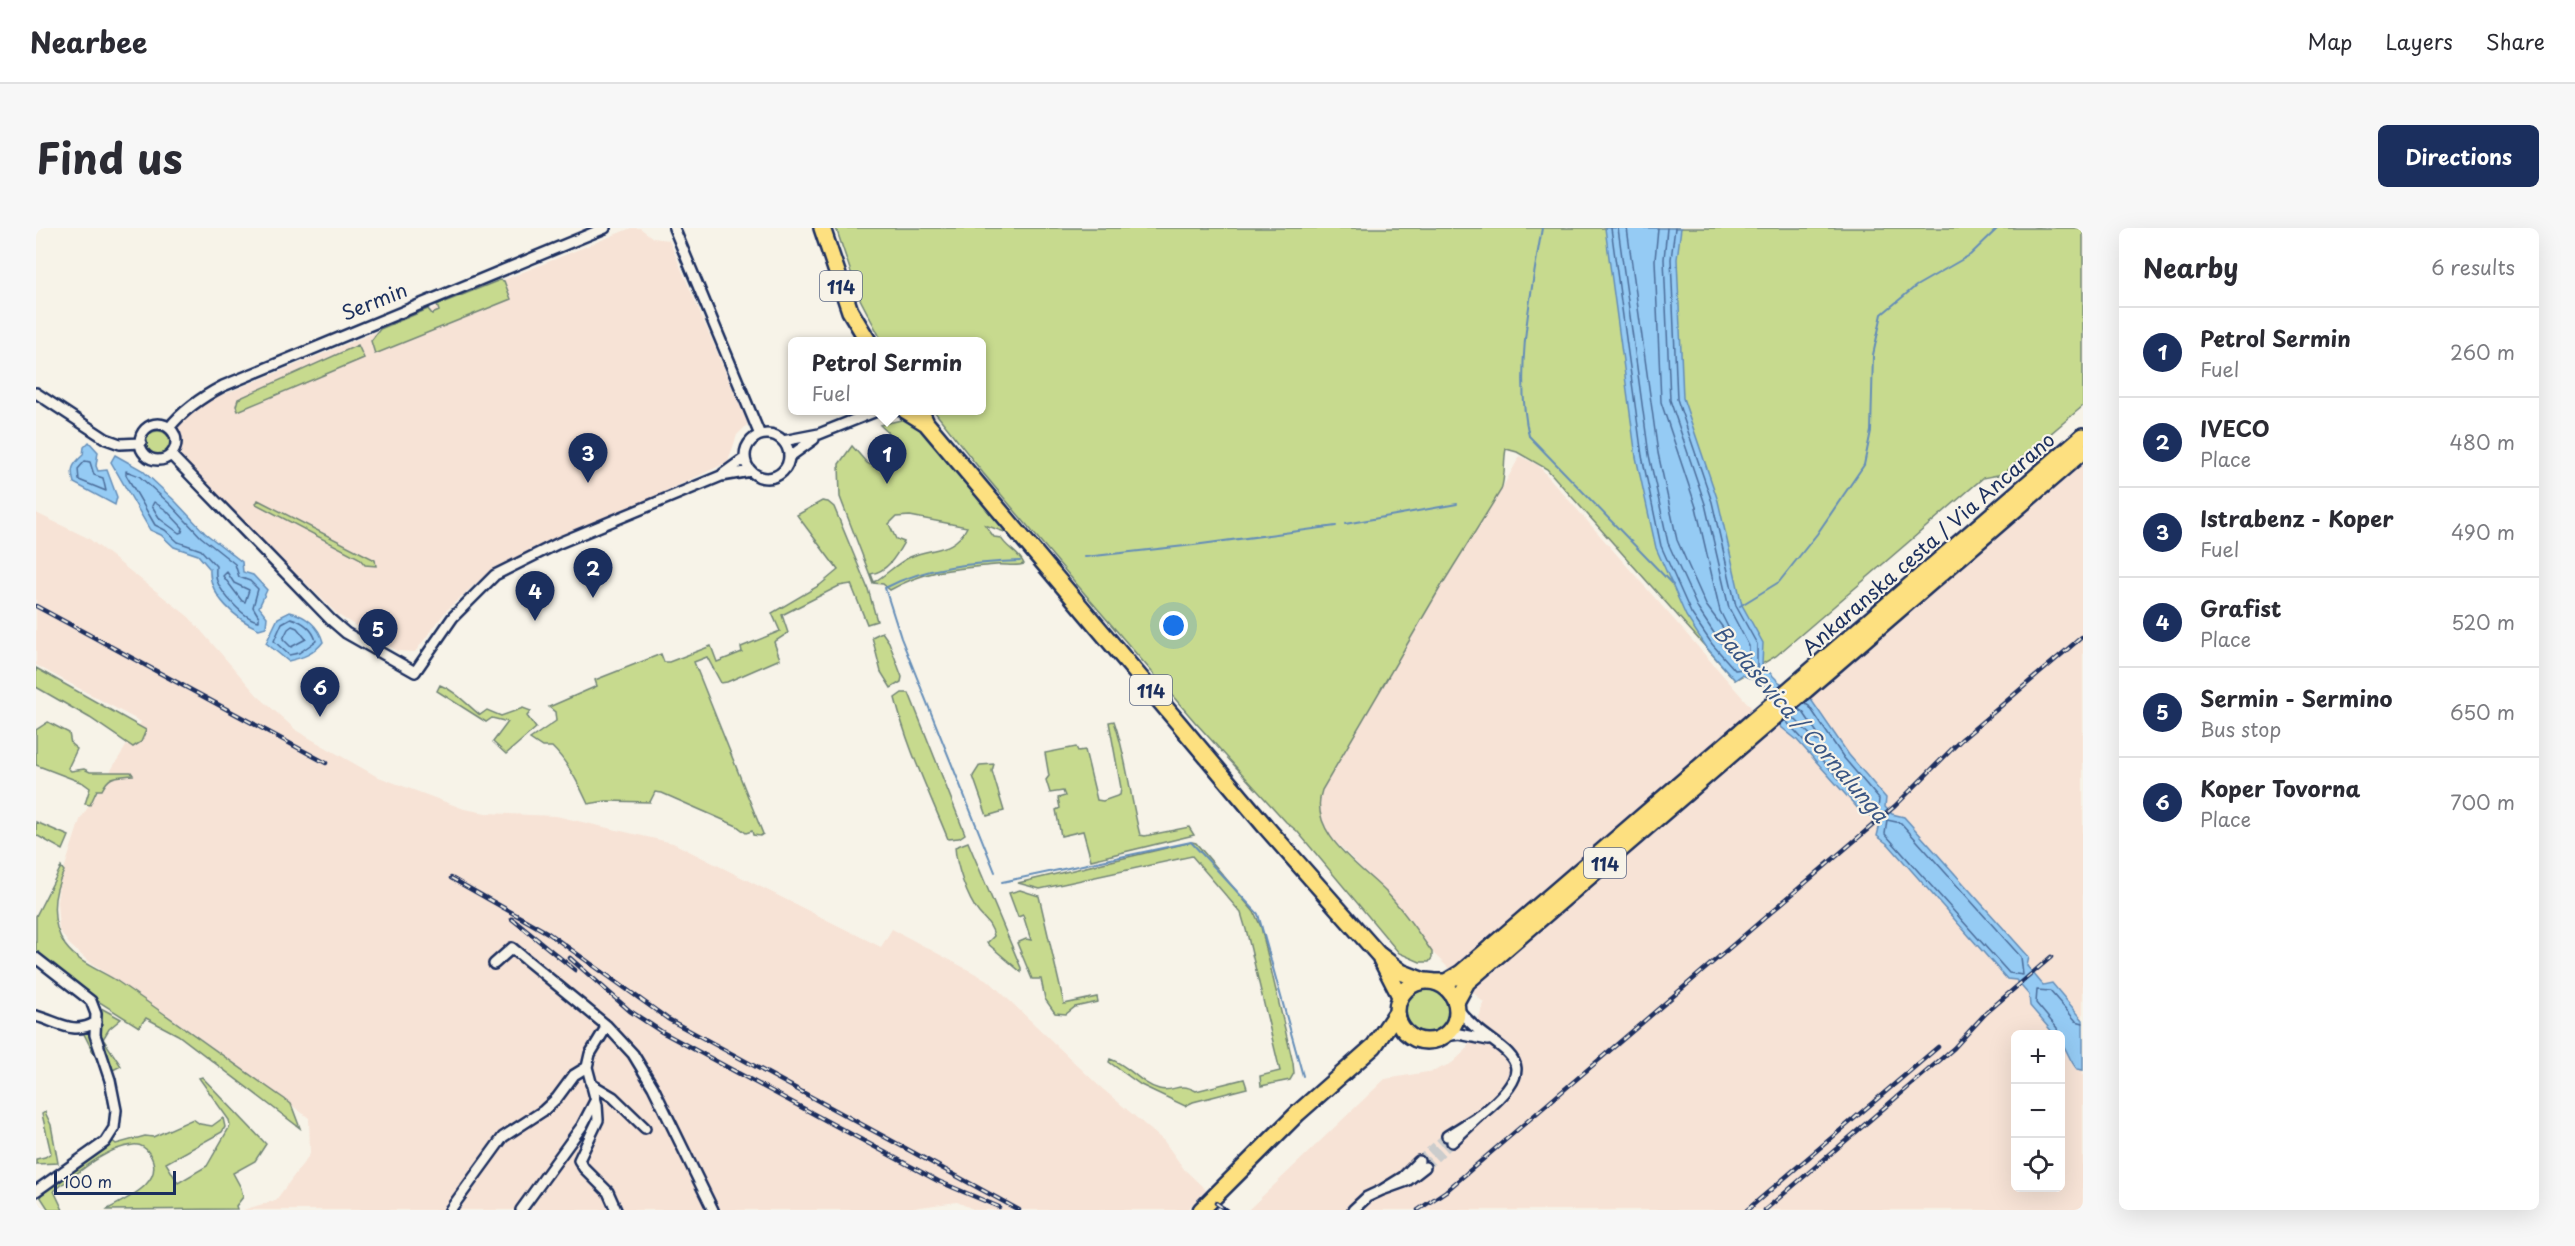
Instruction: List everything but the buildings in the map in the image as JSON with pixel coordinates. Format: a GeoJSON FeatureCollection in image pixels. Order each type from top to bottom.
{"type":"FeatureCollection","features":[{"type":"Feature","properties":{"kind":"main road","name":"114"},"geometry":{"type":"LineString","coordinates":[[822,228],[850,311],[865,337]]}},
{"type":"Feature","properties":{"kind":"main road","name":"114"},"geometry":{"type":"LineString","coordinates":[[923,417],[1264,826],[1378,954],[1401,972],[1448,989],[1457,1005]]}},
{"type":"Feature","properties":{"kind":"main road","name":"Ankaranska cesta / Via Ancarano"},"geometry":{"type":"LineString","coordinates":[[1804,685],[2083,436]]}},
{"type":"Feature","properties":{"kind":"main road","name":"114"},"geometry":{"type":"LineString","coordinates":[[1378,954],[1400,996],[1410,986],[1429,981],[1446,982],[1454,979],[2083,451]]}},
{"type":"Feature","properties":{"kind":"main road","name":"114"},"geometry":{"type":"LineString","coordinates":[[1444,1036],[1453,1027],[1457,1005],[1467,982],[1757,725]]}},
{"type":"Feature","properties":{"kind":"main road"},"geometry":{"type":"LineString","coordinates":[[1202,1210],[1298,1113],[1374,1046],[1396,1012],[1400,996]]}},
{"type":"Feature","properties":{"kind":"main road"},"geometry":{"type":"LineString","coordinates":[[1396,1012],[1401,1028],[1413,1038]]}},
{"type":"Feature","properties":{"kind":"main road"},"geometry":{"type":"LineString","coordinates":[[1374,1046],[1391,1040],[1413,1038],[1426,1041],[1444,1036]]}},
{"type":"Feature","properties":{"kind":"street","name":"Sermin"},"geometry":{"type":"LineString","coordinates":[[169,428],[185,410],[223,386],[605,228]]}},
{"type":"Feature","properties":{"kind":"street"},"geometry":{"type":"LineString","coordinates":[[674,228],[760,435]]}},
{"type":"Feature","properties":{"kind":"street"},"geometry":{"type":"LineString","coordinates":[[36,393],[106,439],[120,444],[141,443]]}},
{"type":"Feature","properties":{"kind":"street"},"geometry":{"type":"LineString","coordinates":[[849,422],[860,415]]}},
{"type":"Feature","properties":{"kind":"street"},"geometry":{"type":"LineString","coordinates":[[789,457],[819,435],[868,415]]}},
{"type":"Feature","properties":{"kind":"street"},"geometry":{"type":"LineString","coordinates":[[160,424],[169,428],[176,439],[171,455],[163,459],[150,458],[144,452],[141,443],[142,435],[152,426],[160,424]]}},
{"type":"Feature","properties":{"kind":"street"},"geometry":{"type":"LineString","coordinates":[[721,476],[745,458],[749,444],[760,435],[772,435],[783,441],[788,448],[789,457],[783,472],[774,477],[764,478],[751,471],[745,458]]}},
{"type":"Feature","properties":{"kind":"street"},"geometry":{"type":"LineString","coordinates":[[783,441],[819,435]]}},
{"type":"Feature","properties":{"kind":"street"},"geometry":{"type":"LineString","coordinates":[[171,455],[331,620],[346,633],[415,672],[453,616],[495,575],[552,546],[721,476],[751,471]]}},
{"type":"Feature","properties":{"kind":"street"},"geometry":{"type":"LineString","coordinates":[[494,964],[512,948],[607,1026],[633,1054],[653,1087],[713,1210]]}},
{"type":"Feature","properties":{"kind":"street"},"geometry":{"type":"LineString","coordinates":[[36,958],[86,995],[96,1014],[95,1035],[114,1097],[114,1128],[105,1142],[36,1191]]}},
{"type":"Feature","properties":{"kind":"street"},"geometry":{"type":"LineString","coordinates":[[1450,1139],[1507,1092],[1515,1078],[1512,1058],[1503,1046],[1468,1023],[1457,1005]]}},
{"type":"Feature","properties":{"kind":"street"},"geometry":{"type":"LineString","coordinates":[[36,1016],[76,1030],[86,1028],[96,1022]]}},
{"type":"Feature","properties":{"kind":"street"},"geometry":{"type":"LineString","coordinates":[[607,1026],[590,1054],[587,1067],[597,1091],[598,1120],[579,1160],[608,1192],[616,1210]]}},
{"type":"Feature","properties":{"kind":"street"},"geometry":{"type":"LineString","coordinates":[[1444,1036],[1459,1034],[1494,1041]]}},
{"type":"Feature","properties":{"kind":"street"},"geometry":{"type":"LineString","coordinates":[[450,1210],[503,1137],[543,1111],[574,1075],[587,1067]]}},
{"type":"Feature","properties":{"kind":"street"},"geometry":{"type":"LineString","coordinates":[[597,1091],[645,1128]]}},
{"type":"Feature","properties":{"kind":"street"},"geometry":{"type":"LineString","coordinates":[[520,1210],[582,1126],[597,1091]]}},
{"type":"Feature","properties":{"kind":"street"},"geometry":{"type":"LineString","coordinates":[[1353,1210],[1367,1197],[1422,1164]]}},
{"type":"Feature","properties":{"kind":"shaded area"},"geometry":{"type":"Polygon","coordinates":[[[631,228],[640,228],[653,238],[669,240],[748,424],[737,435],[728,462],[483,577],[446,611],[415,652],[397,651],[338,615],[182,460],[178,424],[207,401],[631,228]]]}},
{"type":"Feature","properties":{"kind":"shaded area"},"geometry":{"type":"Polygon","coordinates":[[[1520,456],[1538,465],[1772,731],[2083,459],[2083,1210],[1248,1210],[1385,1079],[1434,1071],[1452,1063],[1466,1050],[1484,1003],[1432,952],[1388,895],[1329,835],[1319,811],[1322,790],[1520,456]]]}},
{"type":"Feature","properties":{"kind":"shaded area"},"geometry":{"type":"Polygon","coordinates":[[[36,513],[88,538],[189,617],[257,695],[297,731],[376,776],[464,809],[486,813],[556,816],[673,843],[881,947],[892,929],[989,981],[1098,1085],[1164,1141],[1184,1169],[1206,1190],[1187,1210],[975,1210],[957,1202],[898,1210],[243,1210],[276,1200],[310,1154],[309,1118],[200,1038],[88,961],[69,944],[59,930],[57,902],[59,885],[80,820],[141,722],[36,665],[36,513]]]}},
{"type":"Feature","properties":{"kind":"green space"},"geometry":{"type":"Polygon","coordinates":[[[836,228],[2083,228],[2083,406],[2003,474],[1983,478],[1776,656],[1735,680],[1547,469],[1517,452],[1506,449],[1501,490],[1440,588],[1322,790],[1319,806],[1322,820],[1339,848],[1387,893],[1432,952],[1429,962],[1420,962],[1399,953],[1297,831],[1286,822],[1195,722],[983,473],[937,415],[986,415],[986,337],[880,337],[860,299],[836,228]]]}},
{"type":"Feature","properties":{"kind":"green space"},"geometry":{"type":"Polygon","coordinates":[[[500,280],[504,281],[511,299],[375,354],[371,341],[380,329],[428,309],[432,314],[439,311],[437,305],[500,280]]]}},
{"type":"Feature","properties":{"kind":"green space"},"geometry":{"type":"Polygon","coordinates":[[[358,345],[364,358],[238,411],[236,406],[238,399],[358,345]]]}},
{"type":"Feature","properties":{"kind":"green space"},"geometry":{"type":"Polygon","coordinates":[[[911,415],[1016,536],[985,525],[994,537],[1001,538],[1019,556],[1024,564],[942,571],[917,578],[890,590],[883,584],[873,583],[840,497],[839,464],[852,446],[867,463],[876,468],[903,447],[880,425],[911,415]],[[910,516],[896,517],[889,524],[896,539],[904,542],[887,566],[871,574],[874,582],[910,557],[942,548],[962,535],[967,527],[910,516]]]}},
{"type":"Feature","properties":{"kind":"green space"},"geometry":{"type":"Polygon","coordinates":[[[158,431],[166,435],[170,443],[166,451],[158,455],[150,451],[146,443],[150,435],[158,431]]]}},
{"type":"Feature","properties":{"kind":"green space"},"geometry":{"type":"Polygon","coordinates":[[[258,500],[375,560],[376,566],[365,565],[359,558],[256,504],[258,500]]]}},
{"type":"Feature","properties":{"kind":"green space"},"geometry":{"type":"Polygon","coordinates":[[[822,501],[834,507],[868,589],[877,621],[867,624],[851,584],[839,586],[782,615],[788,633],[774,642],[780,659],[721,683],[707,657],[694,662],[763,834],[753,835],[752,831],[746,833],[737,826],[662,793],[655,792],[650,802],[606,801],[588,804],[573,774],[558,753],[552,747],[542,747],[530,739],[556,721],[555,712],[549,707],[597,686],[595,680],[661,654],[664,662],[669,662],[711,646],[717,662],[742,652],[741,647],[780,631],[772,613],[820,585],[838,570],[797,515],[822,501]]]}},
{"type":"Feature","properties":{"kind":"green space"},"geometry":{"type":"Polygon","coordinates":[[[882,632],[889,642],[902,677],[901,682],[891,688],[881,672],[872,637],[882,632]]]}},
{"type":"Feature","properties":{"kind":"green space"},"geometry":{"type":"Polygon","coordinates":[[[36,668],[146,730],[141,742],[133,747],[90,718],[36,687],[36,668]]]}},
{"type":"Feature","properties":{"kind":"green space"},"geometry":{"type":"Polygon","coordinates":[[[440,685],[456,694],[480,715],[487,710],[501,716],[523,708],[531,711],[527,716],[536,728],[506,754],[493,742],[508,722],[492,718],[486,722],[437,691],[440,685]]]}},
{"type":"Feature","properties":{"kind":"green space"},"geometry":{"type":"Polygon","coordinates":[[[902,693],[909,693],[965,834],[959,838],[948,839],[919,769],[895,698],[902,693]]]}},
{"type":"Feature","properties":{"kind":"green space"},"geometry":{"type":"Polygon","coordinates":[[[1114,721],[1140,835],[1189,827],[1194,835],[1091,860],[1083,831],[1061,836],[1056,810],[1060,808],[1058,798],[1065,796],[1063,791],[1050,793],[1046,780],[1049,776],[1045,753],[1076,747],[1078,751],[1085,750],[1097,800],[1103,801],[1120,795],[1121,788],[1109,722],[1114,721]]]}},
{"type":"Feature","properties":{"kind":"green space"},"geometry":{"type":"Polygon","coordinates":[[[48,722],[69,733],[71,744],[77,749],[68,768],[71,771],[84,769],[90,772],[131,772],[133,775],[111,779],[102,790],[97,790],[90,805],[85,804],[90,788],[83,783],[36,765],[36,730],[48,722]]]}},
{"type":"Feature","properties":{"kind":"green space"},"geometry":{"type":"Polygon","coordinates":[[[994,764],[992,771],[1004,811],[987,816],[973,776],[980,765],[994,764]]]}},
{"type":"Feature","properties":{"kind":"green space"},"geometry":{"type":"Polygon","coordinates":[[[36,822],[69,836],[63,850],[36,835],[36,822]]]}},
{"type":"Feature","properties":{"kind":"green space"},"geometry":{"type":"Polygon","coordinates":[[[968,842],[1021,972],[987,943],[994,936],[993,932],[970,899],[957,863],[955,847],[968,842]]]}},
{"type":"Feature","properties":{"kind":"green space"},"geometry":{"type":"Polygon","coordinates":[[[1192,842],[1196,843],[1254,912],[1261,927],[1293,1063],[1294,1073],[1290,1080],[1261,1086],[1260,1076],[1280,1071],[1241,913],[1192,856],[1040,889],[1018,883],[1192,842]]]}},
{"type":"Feature","properties":{"kind":"green space"},"geometry":{"type":"Polygon","coordinates":[[[61,867],[64,871],[55,898],[55,918],[60,936],[70,951],[117,981],[286,1100],[291,1104],[300,1128],[178,1035],[146,1018],[139,1027],[93,998],[36,955],[36,916],[61,867]]]}},
{"type":"Feature","properties":{"kind":"green space"},"geometry":{"type":"Polygon","coordinates":[[[1020,890],[1039,896],[1064,1004],[1097,997],[1098,1002],[1075,1007],[1066,1014],[1055,1013],[1045,999],[1041,979],[1032,979],[1017,943],[1026,939],[1031,940],[1023,915],[1018,917],[1009,893],[1020,890]]]}},
{"type":"Feature","properties":{"kind":"green space"},"geometry":{"type":"Polygon","coordinates":[[[1427,990],[1442,996],[1448,1011],[1442,1026],[1427,1032],[1412,1026],[1406,1011],[1412,996],[1427,990]]]}},
{"type":"Feature","properties":{"kind":"green space"},"geometry":{"type":"Polygon","coordinates":[[[99,1007],[121,1019],[109,1029],[103,1039],[121,1066],[111,1071],[98,1038],[99,1007]]]}},
{"type":"Feature","properties":{"kind":"green space"},"geometry":{"type":"Polygon","coordinates":[[[92,1027],[113,1104],[112,1124],[100,1066],[83,1032],[92,1027]]]}},
{"type":"Feature","properties":{"kind":"green space"},"geometry":{"type":"Polygon","coordinates":[[[1110,1059],[1152,1087],[1159,1089],[1185,1087],[1196,1091],[1244,1079],[1247,1088],[1185,1106],[1141,1085],[1109,1062],[1110,1059]]]}},
{"type":"Feature","properties":{"kind":"green space"},"geometry":{"type":"Polygon","coordinates":[[[202,1077],[266,1144],[255,1161],[233,1173],[243,1197],[236,1206],[237,1209],[106,1210],[142,1188],[153,1173],[153,1163],[149,1153],[142,1146],[136,1145],[122,1147],[101,1156],[81,1170],[54,1191],[63,1210],[49,1210],[38,1193],[110,1139],[116,1144],[145,1136],[153,1137],[193,1119],[200,1124],[212,1126],[223,1118],[225,1127],[222,1132],[166,1163],[178,1183],[207,1166],[230,1126],[229,1120],[199,1078],[202,1077]]]}},
{"type":"Feature","properties":{"kind":"green space"},"geometry":{"type":"Polygon","coordinates":[[[45,1112],[51,1125],[58,1163],[36,1164],[36,1159],[51,1153],[42,1114],[45,1112]]]}},
{"type":"Feature","properties":{"kind":"water","name":"Badaševica / Cornalunga"},"geometry":{"type":"Polygon","coordinates":[[[1605,228],[1681,228],[1677,259],[1683,398],[1718,501],[1742,605],[1763,643],[1762,665],[1779,682],[1812,701],[1849,755],[1886,798],[1885,807],[1892,814],[1904,817],[2029,957],[2027,966],[2043,985],[2052,983],[2083,1020],[2083,1070],[2074,1066],[2065,1049],[2065,1030],[2051,1030],[2030,1006],[2029,995],[2016,980],[2007,979],[1889,845],[1877,836],[1880,824],[1872,816],[1862,813],[1797,740],[1781,727],[1768,692],[1758,681],[1742,675],[1735,680],[1707,648],[1686,616],[1656,548],[1636,457],[1605,228]]]}},
{"type":"Feature","properties":{"kind":"water"},"geometry":{"type":"Polygon","coordinates":[[[89,442],[98,452],[96,466],[98,471],[107,470],[117,497],[115,505],[74,483],[73,468],[89,442]]]}},
{"type":"Feature","properties":{"kind":"water"},"geometry":{"type":"Polygon","coordinates":[[[115,455],[142,470],[205,533],[242,562],[243,572],[253,575],[267,590],[259,607],[267,617],[266,627],[259,629],[233,613],[219,597],[211,579],[210,569],[198,555],[174,547],[161,535],[150,530],[111,462],[115,455]]]}},
{"type":"Feature","properties":{"kind":"water"},"geometry":{"type":"Polygon","coordinates":[[[290,612],[311,622],[323,642],[307,655],[288,661],[266,643],[278,618],[290,612]]]}},
{"type":"Feature","properties":{"kind":"waterway"},"geometry":{"type":"LineString","coordinates":[[1542,228],[1529,305],[1524,359],[1523,386],[1529,436],[1673,585]]}},
{"type":"Feature","properties":{"kind":"waterway"},"geometry":{"type":"LineString","coordinates":[[1740,606],[1779,582],[1817,534],[1864,465],[1871,431],[1873,355],[1882,314],[1916,286],[1970,255],[1998,228]]}},
{"type":"Feature","properties":{"kind":"waterway"},"geometry":{"type":"LineString","coordinates":[[1345,524],[1457,504]]}},
{"type":"Feature","properties":{"kind":"waterway"},"geometry":{"type":"LineString","coordinates":[[1085,557],[1336,526]]}},
{"type":"Feature","properties":{"kind":"waterway"},"geometry":{"type":"LineString","coordinates":[[995,872],[901,638],[885,588],[934,570],[1020,561]]}},
{"type":"Feature","properties":{"kind":"waterway"},"geometry":{"type":"LineString","coordinates":[[1002,882],[1191,842],[1258,914],[1303,1076]]}},
{"type":"Feature","properties":{"kind":"tunnel"},"geometry":{"type":"LineString","coordinates":[[1419,1161],[1447,1136]]}},
{"type":"Feature","properties":{"kind":"tunnel"},"geometry":{"type":"LineString","coordinates":[[1425,1167],[1452,1142]]}},
{"type":"Feature","properties":{"kind":"railway"},"geometry":{"type":"LineString","coordinates":[[36,606],[326,763]]}},
{"type":"Feature","properties":{"kind":"railway"},"geometry":{"type":"LineString","coordinates":[[1418,1210],[1446,1191],[1895,806],[1961,740],[2083,636]]}},
{"type":"Feature","properties":{"kind":"railway"},"geometry":{"type":"LineString","coordinates":[[451,878],[548,933],[668,1019],[1019,1210]]}},
{"type":"Feature","properties":{"kind":"railway"},"geometry":{"type":"LineString","coordinates":[[512,919],[575,970]]}},
{"type":"Feature","properties":{"kind":"railway"},"geometry":{"type":"LineString","coordinates":[[1765,1210],[1954,1048],[1986,1013],[2051,957]]}},
{"type":"Feature","properties":{"kind":"railway"},"geometry":{"type":"LineString","coordinates":[[570,958],[630,1011],[662,1032],[938,1181],[999,1207]]}},
{"type":"Feature","properties":{"kind":"railway"},"geometry":{"type":"LineString","coordinates":[[1747,1210],[1938,1047]]}},
{"type":"Feature","properties":{"kind":"railway"},"geometry":{"type":"LineString","coordinates":[[1216,1203],[1226,1210]]}},
{"type":"Feature","properties":{"kind":"place","name":"Istrabenz - Koper"},"geometry":{"type":"Point","coordinates":[588,483]}},
{"type":"Feature","properties":{"kind":"place","name":"Petrol Sermin"},"geometry":{"type":"Point","coordinates":[887,484]}},
{"type":"Feature","properties":{"kind":"place","name":"IVECO"},"geometry":{"type":"Point","coordinates":[593,598]}},
{"type":"Feature","properties":{"kind":"place","name":"Grafist"},"geometry":{"type":"Point","coordinates":[535,621]}},
{"type":"Feature","properties":{"kind":"place","name":"Sermin - Sermino"},"geometry":{"type":"Point","coordinates":[378,659]}},
{"type":"Feature","properties":{"kind":"place","name":"Koper Tovorna"},"geometry":{"type":"Point","coordinates":[320,717]}}]}
